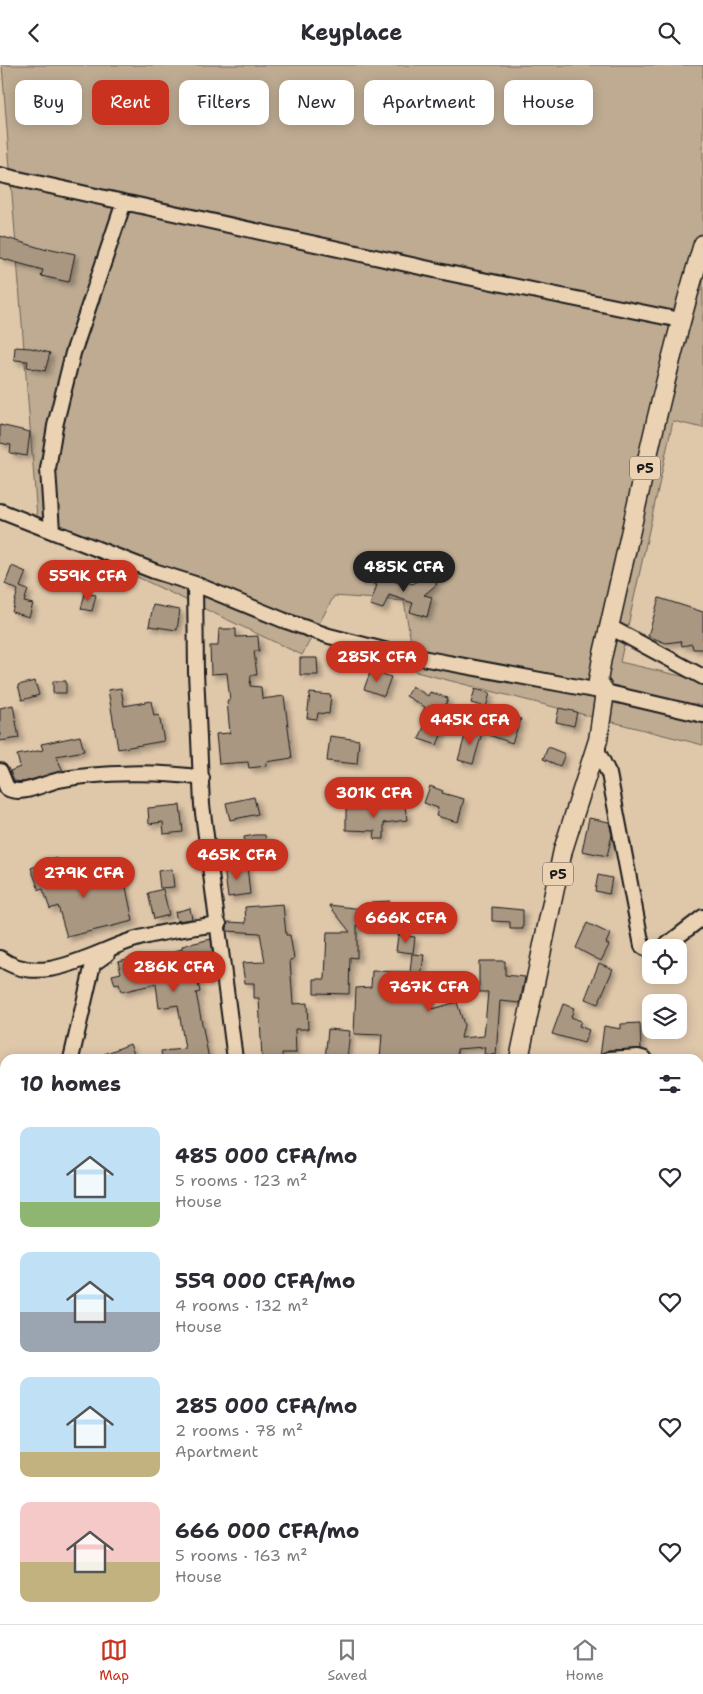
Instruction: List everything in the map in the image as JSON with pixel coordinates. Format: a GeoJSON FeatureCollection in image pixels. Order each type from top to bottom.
{"type":"FeatureCollection","features":[{"type":"Feature","properties":{"kind":"main road","name":"P5"},"geometry":{"type":"LineString","coordinates":[[520,1054],[563,850],[598,739],[605,692],[598,681],[680,320],[703,244]]}},
{"type":"Feature","properties":{"kind":"street"},"geometry":{"type":"LineString","coordinates":[[0,175],[438,271],[680,320]]}},
{"type":"Feature","properties":{"kind":"street"},"geometry":{"type":"LineString","coordinates":[[52,531],[48,469],[55,426],[73,353],[124,202]]}},
{"type":"Feature","properties":{"kind":"street"},"geometry":{"type":"LineString","coordinates":[[0,511],[154,571],[195,584],[305,628],[367,647],[605,692],[703,715]]}},
{"type":"Feature","properties":{"kind":"street"},"geometry":{"type":"LineString","coordinates":[[195,584],[196,688],[202,805],[234,1054]]}},
{"type":"Feature","properties":{"kind":"street"},"geometry":{"type":"LineString","coordinates":[[610,627],[703,677]]}},
{"type":"Feature","properties":{"kind":"street"},"geometry":{"type":"LineString","coordinates":[[598,739],[598,751],[609,774],[642,946]]}},
{"type":"Feature","properties":{"kind":"street"},"geometry":{"type":"LineString","coordinates":[[0,771],[7,788],[18,791],[74,777],[161,772],[202,778]]}},
{"type":"Feature","properties":{"kind":"street"},"geometry":{"type":"LineString","coordinates":[[674,939],[703,917]]}},
{"type":"Feature","properties":{"kind":"street"},"geometry":{"type":"LineString","coordinates":[[0,958],[9,965],[26,971],[48,970],[156,933],[219,924]]}},
{"type":"Feature","properties":{"kind":"street"},"geometry":{"type":"LineString","coordinates":[[72,1054],[94,964],[119,945]]}},
{"type":"Feature","properties":{"kind":"shaded area"},"geometry":{"type":"Polygon","coordinates":[[[2,65],[703,65],[703,428],[673,421],[620,662],[703,681],[703,745],[416,672],[404,601],[334,596],[302,655],[38,530],[2,65]]]}},
{"type":"Feature","properties":{"kind":"building"},"geometry":{"type":"Polygon","coordinates":[[[0,236],[47,250],[47,248],[75,254],[69,282],[41,276],[43,270],[0,258],[0,236]]]}},
{"type":"Feature","properties":{"kind":"building"},"geometry":{"type":"Polygon","coordinates":[[[15,347],[31,348],[50,353],[45,371],[27,367],[28,361],[14,360],[15,347]]]}},
{"type":"Feature","properties":{"kind":"building"},"geometry":{"type":"Polygon","coordinates":[[[0,425],[30,432],[27,456],[10,453],[11,445],[0,443],[0,425]]]}},
{"type":"Feature","properties":{"kind":"building"},"geometry":{"type":"Polygon","coordinates":[[[12,566],[26,572],[20,587],[28,590],[24,602],[33,604],[29,617],[12,612],[18,590],[5,584],[12,566]]]}},
{"type":"Feature","properties":{"kind":"building"},"geometry":{"type":"Polygon","coordinates":[[[371,572],[399,583],[400,580],[413,584],[427,573],[437,584],[424,595],[432,597],[427,617],[410,612],[413,603],[389,595],[383,609],[370,605],[377,585],[368,581],[371,572]]]}},
{"type":"Feature","properties":{"kind":"building"},"geometry":{"type":"Polygon","coordinates":[[[85,593],[96,595],[92,611],[81,609],[85,593]]]}},
{"type":"Feature","properties":{"kind":"building"},"geometry":{"type":"Polygon","coordinates":[[[659,598],[703,612],[703,649],[693,649],[692,644],[682,646],[681,641],[666,643],[648,636],[659,598]]]}},
{"type":"Feature","properties":{"kind":"building"},"geometry":{"type":"Polygon","coordinates":[[[153,605],[180,610],[177,630],[149,626],[153,605]]]}},
{"type":"Feature","properties":{"kind":"building"},"geometry":{"type":"Polygon","coordinates":[[[219,629],[236,629],[236,637],[258,636],[259,651],[254,651],[257,675],[251,675],[250,686],[261,687],[262,699],[284,696],[292,758],[266,762],[266,766],[249,768],[248,762],[219,764],[216,734],[230,733],[227,701],[230,701],[227,673],[211,674],[210,646],[218,646],[219,629]]]}},
{"type":"Feature","properties":{"kind":"building"},"geometry":{"type":"Polygon","coordinates":[[[300,658],[317,658],[318,675],[300,675],[300,658]]]}},
{"type":"Feature","properties":{"kind":"building"},"geometry":{"type":"Polygon","coordinates":[[[371,670],[391,677],[384,696],[364,689],[371,670]]]}},
{"type":"Feature","properties":{"kind":"building"},"geometry":{"type":"Polygon","coordinates":[[[35,681],[39,695],[22,700],[18,685],[35,681]]]}},
{"type":"Feature","properties":{"kind":"building"},"geometry":{"type":"Polygon","coordinates":[[[53,681],[66,681],[66,693],[53,693],[53,681]]]}},
{"type":"Feature","properties":{"kind":"building"},"geometry":{"type":"Polygon","coordinates":[[[412,686],[428,696],[430,692],[448,698],[440,721],[446,723],[437,745],[419,739],[429,714],[423,712],[425,707],[406,696],[412,686]]]}},
{"type":"Feature","properties":{"kind":"building"},"geometry":{"type":"Polygon","coordinates":[[[121,688],[124,706],[151,701],[154,716],[159,715],[164,741],[118,749],[108,690],[121,688]]]}},
{"type":"Feature","properties":{"kind":"building"},"geometry":{"type":"Polygon","coordinates":[[[475,689],[490,693],[486,707],[471,703],[475,689]]]}},
{"type":"Feature","properties":{"kind":"building"},"geometry":{"type":"Polygon","coordinates":[[[310,693],[331,695],[329,714],[318,713],[317,719],[307,718],[310,693]]]}},
{"type":"Feature","properties":{"kind":"building"},"geometry":{"type":"Polygon","coordinates":[[[13,705],[19,738],[0,741],[0,708],[13,705]]]}},
{"type":"Feature","properties":{"kind":"building"},"geometry":{"type":"Polygon","coordinates":[[[559,708],[577,712],[574,726],[556,722],[559,708]]]}},
{"type":"Feature","properties":{"kind":"building"},"geometry":{"type":"Polygon","coordinates":[[[498,711],[521,719],[512,743],[489,735],[498,711]]]}},
{"type":"Feature","properties":{"kind":"building"},"geometry":{"type":"Polygon","coordinates":[[[467,729],[482,733],[473,764],[458,760],[467,729]]]}},
{"type":"Feature","properties":{"kind":"building"},"geometry":{"type":"Polygon","coordinates":[[[80,736],[84,751],[56,756],[63,771],[24,782],[14,781],[10,771],[20,767],[17,755],[43,750],[41,744],[80,736]]]}},
{"type":"Feature","properties":{"kind":"building"},"geometry":{"type":"Polygon","coordinates":[[[330,736],[359,740],[357,764],[327,761],[330,736]]]}},
{"type":"Feature","properties":{"kind":"building"},"geometry":{"type":"Polygon","coordinates":[[[548,747],[565,754],[560,766],[543,759],[548,747]]]}},
{"type":"Feature","properties":{"kind":"building"},"geometry":{"type":"Polygon","coordinates":[[[430,786],[443,791],[442,793],[464,799],[458,822],[436,816],[438,808],[424,803],[430,786]]]}},
{"type":"Feature","properties":{"kind":"building"},"geometry":{"type":"Polygon","coordinates":[[[254,797],[258,814],[230,820],[226,803],[254,797]]]}},
{"type":"Feature","properties":{"kind":"building"},"geometry":{"type":"Polygon","coordinates":[[[180,805],[183,832],[164,834],[163,822],[149,824],[148,808],[180,805]]]}},
{"type":"Feature","properties":{"kind":"building"},"geometry":{"type":"Polygon","coordinates":[[[405,806],[407,820],[384,823],[384,839],[374,839],[375,831],[346,830],[346,809],[377,809],[405,806]]]}},
{"type":"Feature","properties":{"kind":"building"},"geometry":{"type":"Polygon","coordinates":[[[589,818],[609,822],[612,835],[607,856],[582,851],[589,818]]]}},
{"type":"Feature","properties":{"kind":"building"},"geometry":{"type":"Polygon","coordinates":[[[265,835],[268,854],[248,858],[244,837],[265,835]]]}},
{"type":"Feature","properties":{"kind":"building"},"geometry":{"type":"Polygon","coordinates":[[[57,858],[68,885],[123,873],[133,921],[67,937],[58,906],[50,909],[43,889],[39,890],[31,868],[57,858]]]}},
{"type":"Feature","properties":{"kind":"building"},"geometry":{"type":"Polygon","coordinates":[[[247,866],[250,894],[228,897],[224,868],[247,866]]]}},
{"type":"Feature","properties":{"kind":"building"},"geometry":{"type":"Polygon","coordinates":[[[172,869],[174,887],[160,888],[158,871],[172,869]]]}},
{"type":"Feature","properties":{"kind":"building"},"geometry":{"type":"Polygon","coordinates":[[[598,875],[612,878],[609,894],[595,891],[598,875]]]}},
{"type":"Feature","properties":{"kind":"building"},"geometry":{"type":"Polygon","coordinates":[[[163,889],[169,915],[154,919],[148,893],[163,889]]]}},
{"type":"Feature","properties":{"kind":"building"},"geometry":{"type":"Polygon","coordinates":[[[390,901],[391,923],[357,925],[357,958],[350,957],[349,994],[314,993],[314,979],[325,979],[327,932],[350,932],[329,905],[371,910],[371,902],[390,901]]]}},
{"type":"Feature","properties":{"kind":"building"},"geometry":{"type":"Polygon","coordinates":[[[283,904],[286,935],[290,935],[294,959],[290,960],[293,1004],[307,1003],[308,1029],[295,1029],[296,1053],[262,1054],[259,998],[254,998],[254,983],[245,983],[242,963],[265,962],[260,933],[227,931],[228,922],[246,923],[245,907],[283,904]]]}},
{"type":"Feature","properties":{"kind":"building"},"geometry":{"type":"Polygon","coordinates":[[[492,907],[523,910],[523,929],[510,929],[510,922],[492,921],[492,907]]]}},
{"type":"Feature","properties":{"kind":"building"},"geometry":{"type":"Polygon","coordinates":[[[190,908],[192,919],[177,921],[175,912],[190,908]]]}},
{"type":"Feature","properties":{"kind":"building"},"geometry":{"type":"Polygon","coordinates":[[[587,923],[610,934],[606,943],[609,945],[601,961],[576,948],[587,923]]]}},
{"type":"Feature","properties":{"kind":"building"},"geometry":{"type":"Polygon","coordinates":[[[398,935],[415,937],[413,953],[396,951],[398,935]]]}},
{"type":"Feature","properties":{"kind":"building"},"geometry":{"type":"Polygon","coordinates":[[[211,939],[213,955],[199,957],[200,963],[194,964],[200,992],[196,993],[208,1054],[161,1054],[161,1051],[185,1049],[178,1005],[159,1008],[156,984],[121,992],[119,984],[115,985],[112,975],[121,973],[118,961],[136,957],[138,966],[154,963],[155,965],[176,958],[175,951],[182,949],[182,946],[211,939]]]}},
{"type":"Feature","properties":{"kind":"building"},"geometry":{"type":"Polygon","coordinates":[[[412,954],[424,955],[420,985],[430,985],[432,1009],[457,1002],[464,1025],[461,1038],[484,1036],[488,992],[479,992],[479,961],[505,961],[505,975],[525,977],[520,1003],[500,1001],[496,1054],[484,1054],[485,1047],[457,1049],[458,1054],[380,1054],[382,1035],[354,1034],[356,988],[371,987],[372,971],[410,972],[412,954]]]}},
{"type":"Feature","properties":{"kind":"building"},"geometry":{"type":"Polygon","coordinates":[[[599,963],[613,969],[598,1004],[585,999],[599,963]]]}},
{"type":"Feature","properties":{"kind":"building"},"geometry":{"type":"Polygon","coordinates":[[[563,1004],[574,1008],[571,1017],[581,1021],[579,1026],[589,1030],[584,1043],[552,1034],[563,1004]]]}},
{"type":"Feature","properties":{"kind":"building"},"geometry":{"type":"Polygon","coordinates":[[[640,1023],[641,1049],[608,1050],[600,1054],[604,1026],[621,1029],[621,1024],[640,1023]]]}},
{"type":"Feature","properties":{"kind":"building"},"geometry":{"type":"Polygon","coordinates":[[[328,1029],[350,1031],[348,1054],[326,1054],[328,1029]]]}},
{"type":"Feature","properties":{"kind":"building"},"geometry":{"type":"Polygon","coordinates":[[[130,1044],[134,1054],[104,1054],[130,1044]]]}}]}
